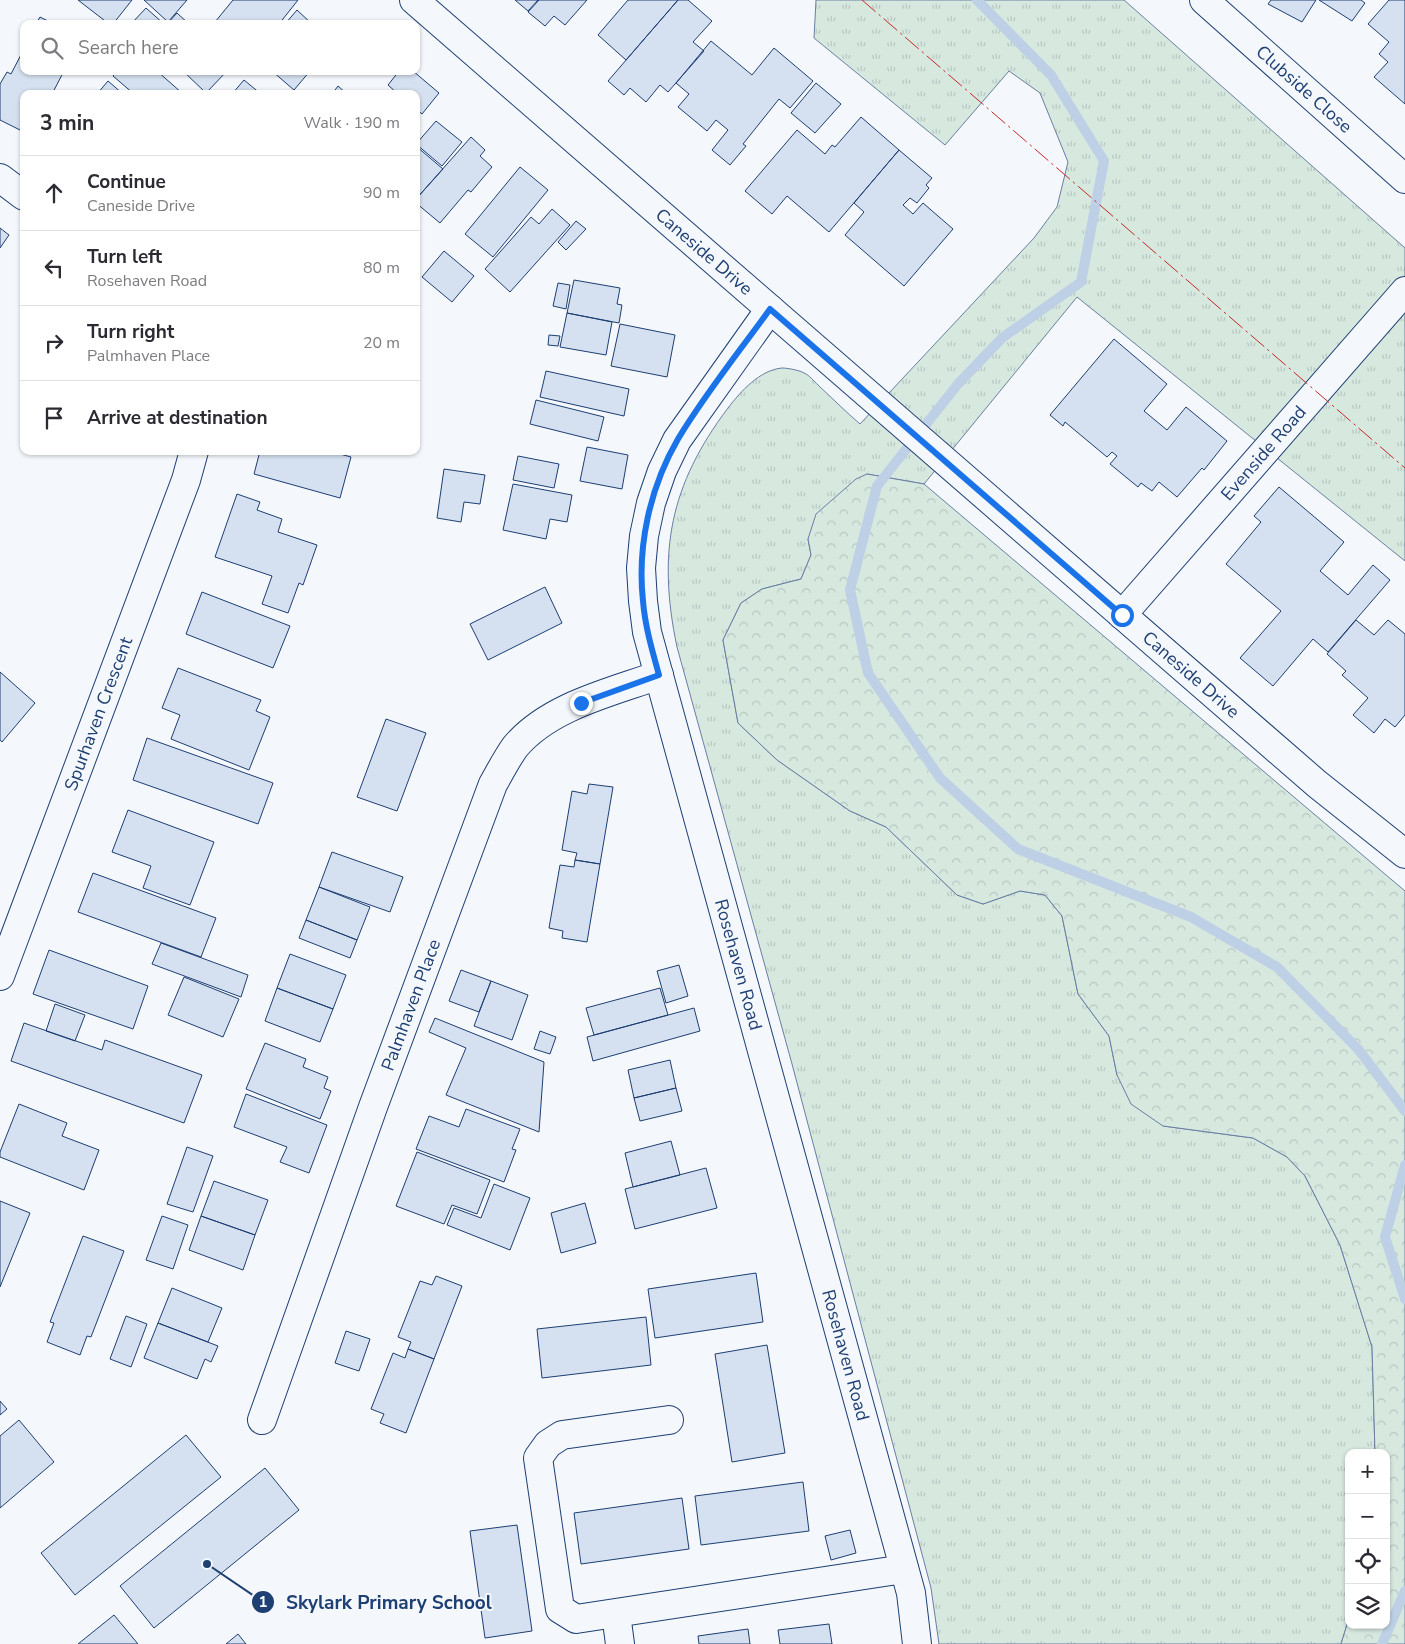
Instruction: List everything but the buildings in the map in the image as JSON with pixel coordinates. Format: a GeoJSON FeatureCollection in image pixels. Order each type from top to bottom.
{"type":"FeatureCollection","features":[{"type":"Feature","properties":{"kind":"street","name":"Caneside Drive"},"geometry":{"type":"LineString","coordinates":[[414,0],[884,406],[936,454],[1317,784],[1405,854]]}},
{"type":"Feature","properties":{"kind":"street","name":"Clubside Close"},"geometry":{"type":"LineString","coordinates":[[1204,0],[1405,179]]}},
{"type":"Feature","properties":{"kind":"street"},"geometry":{"type":"LineString","coordinates":[[0,178],[20,193]]}},
{"type":"Feature","properties":{"kind":"street","name":"Evenside Road"},"geometry":{"type":"LineString","coordinates":[[1122,615],[1405,291]]}},
{"type":"Feature","properties":{"kind":"street","name":"Rosehaven Road"},"geometry":{"type":"LineString","coordinates":[[770,309],[677,440],[662,471],[651,503],[644,536],[641,568],[642,601],[647,632],[911,1593],[917,1644]]}},
{"type":"Feature","properties":{"kind":"street","name":"Spurhaven Crescent"},"geometry":{"type":"LineString","coordinates":[[0,976],[186,480],[193,455]]}},
{"type":"Feature","properties":{"kind":"street","name":"Palmhaven Place"},"geometry":{"type":"LineString","coordinates":[[262,1420],[373,1107],[493,784],[516,747],[544,721],[581,703],[659,675]]}},
{"type":"Feature","properties":{"kind":"street"},"geometry":{"type":"LineString","coordinates":[[669,1420],[562,1435],[548,1444],[538,1458],[560,1609],[576,1619],[904,1569]]}},
{"type":"Feature","properties":{"kind":"street"},"geometry":{"type":"LineString","coordinates":[[616,1614],[620,1644]]}},
{"type":"Feature","properties":{"kind":"green space"},"geometry":{"type":"Polygon","coordinates":[[[816,0],[1124,0],[1405,248],[1405,561],[1077,297],[924,484],[867,474],[808,539],[811,555],[801,579],[762,589],[741,603],[723,640],[738,723],[777,760],[850,811],[886,827],[957,895],[983,904],[1020,891],[1045,895],[1062,916],[1078,994],[1109,1036],[1117,1075],[1163,1126],[1253,1138],[1287,1157],[1305,1176],[1340,1245],[1372,1347],[1375,1449],[1345,1449],[1346,1629],[1341,1644],[939,1644],[931,1588],[792,1064],[677,647],[668,580],[669,550],[673,521],[681,492],[693,464],[708,436],[745,388],[766,373],[782,368],[793,369],[810,377],[860,424],[1034,238],[1057,207],[1068,162],[1040,93],[1009,71],[945,145],[814,38],[816,0]]]}},
{"type":"Feature","properties":{"kind":"green space"},"geometry":{"type":"Polygon","coordinates":[[[867,474],[924,484],[1405,891],[1405,1644],[1341,1644],[1346,1629],[1390,1629],[1390,1449],[1375,1449],[1372,1347],[1340,1245],[1305,1176],[1287,1157],[1253,1138],[1163,1126],[1131,1104],[1117,1075],[1109,1036],[1078,994],[1062,916],[1045,895],[1020,891],[983,904],[957,895],[886,827],[850,811],[777,760],[738,723],[723,640],[741,603],[762,589],[801,579],[811,555],[808,539],[816,514],[856,479],[867,474]]]}},
{"type":"Feature","properties":{"kind":"waterway"},"geometry":{"type":"LineString","coordinates":[[977,0],[1051,75],[1104,161],[1081,282],[1002,338],[958,384],[877,486],[850,590],[868,673],[940,778],[1018,849],[1191,917],[1277,967],[1358,1049],[1405,1111]]}},
{"type":"Feature","properties":{"kind":"waterway"},"geometry":{"type":"LineString","coordinates":[[1405,1165],[1385,1237],[1405,1299]]}},
{"type":"Feature","properties":{"kind":"waterway"},"geometry":{"type":"LineString","coordinates":[[1382,1644],[1405,1591]]}},
{"type":"Feature","properties":{"kind":"power"},"geometry":{"type":"LineString","coordinates":[[862,0],[1405,468]]}},
{"type":"Feature","properties":{"kind":"place","name":"Skylark Primary School"},"geometry":{"type":"Point","coordinates":[207,1564]}},
{"type":"Feature","properties":{"kind":"route"},"geometry":{"type":"LineString","coordinates":[[581,703],[659,675],[647,632],[642,601],[641,568],[644,536],[651,503],[662,471],[677,440],[770,309],[884,406],[936,454],[1122,615]]}}]}
